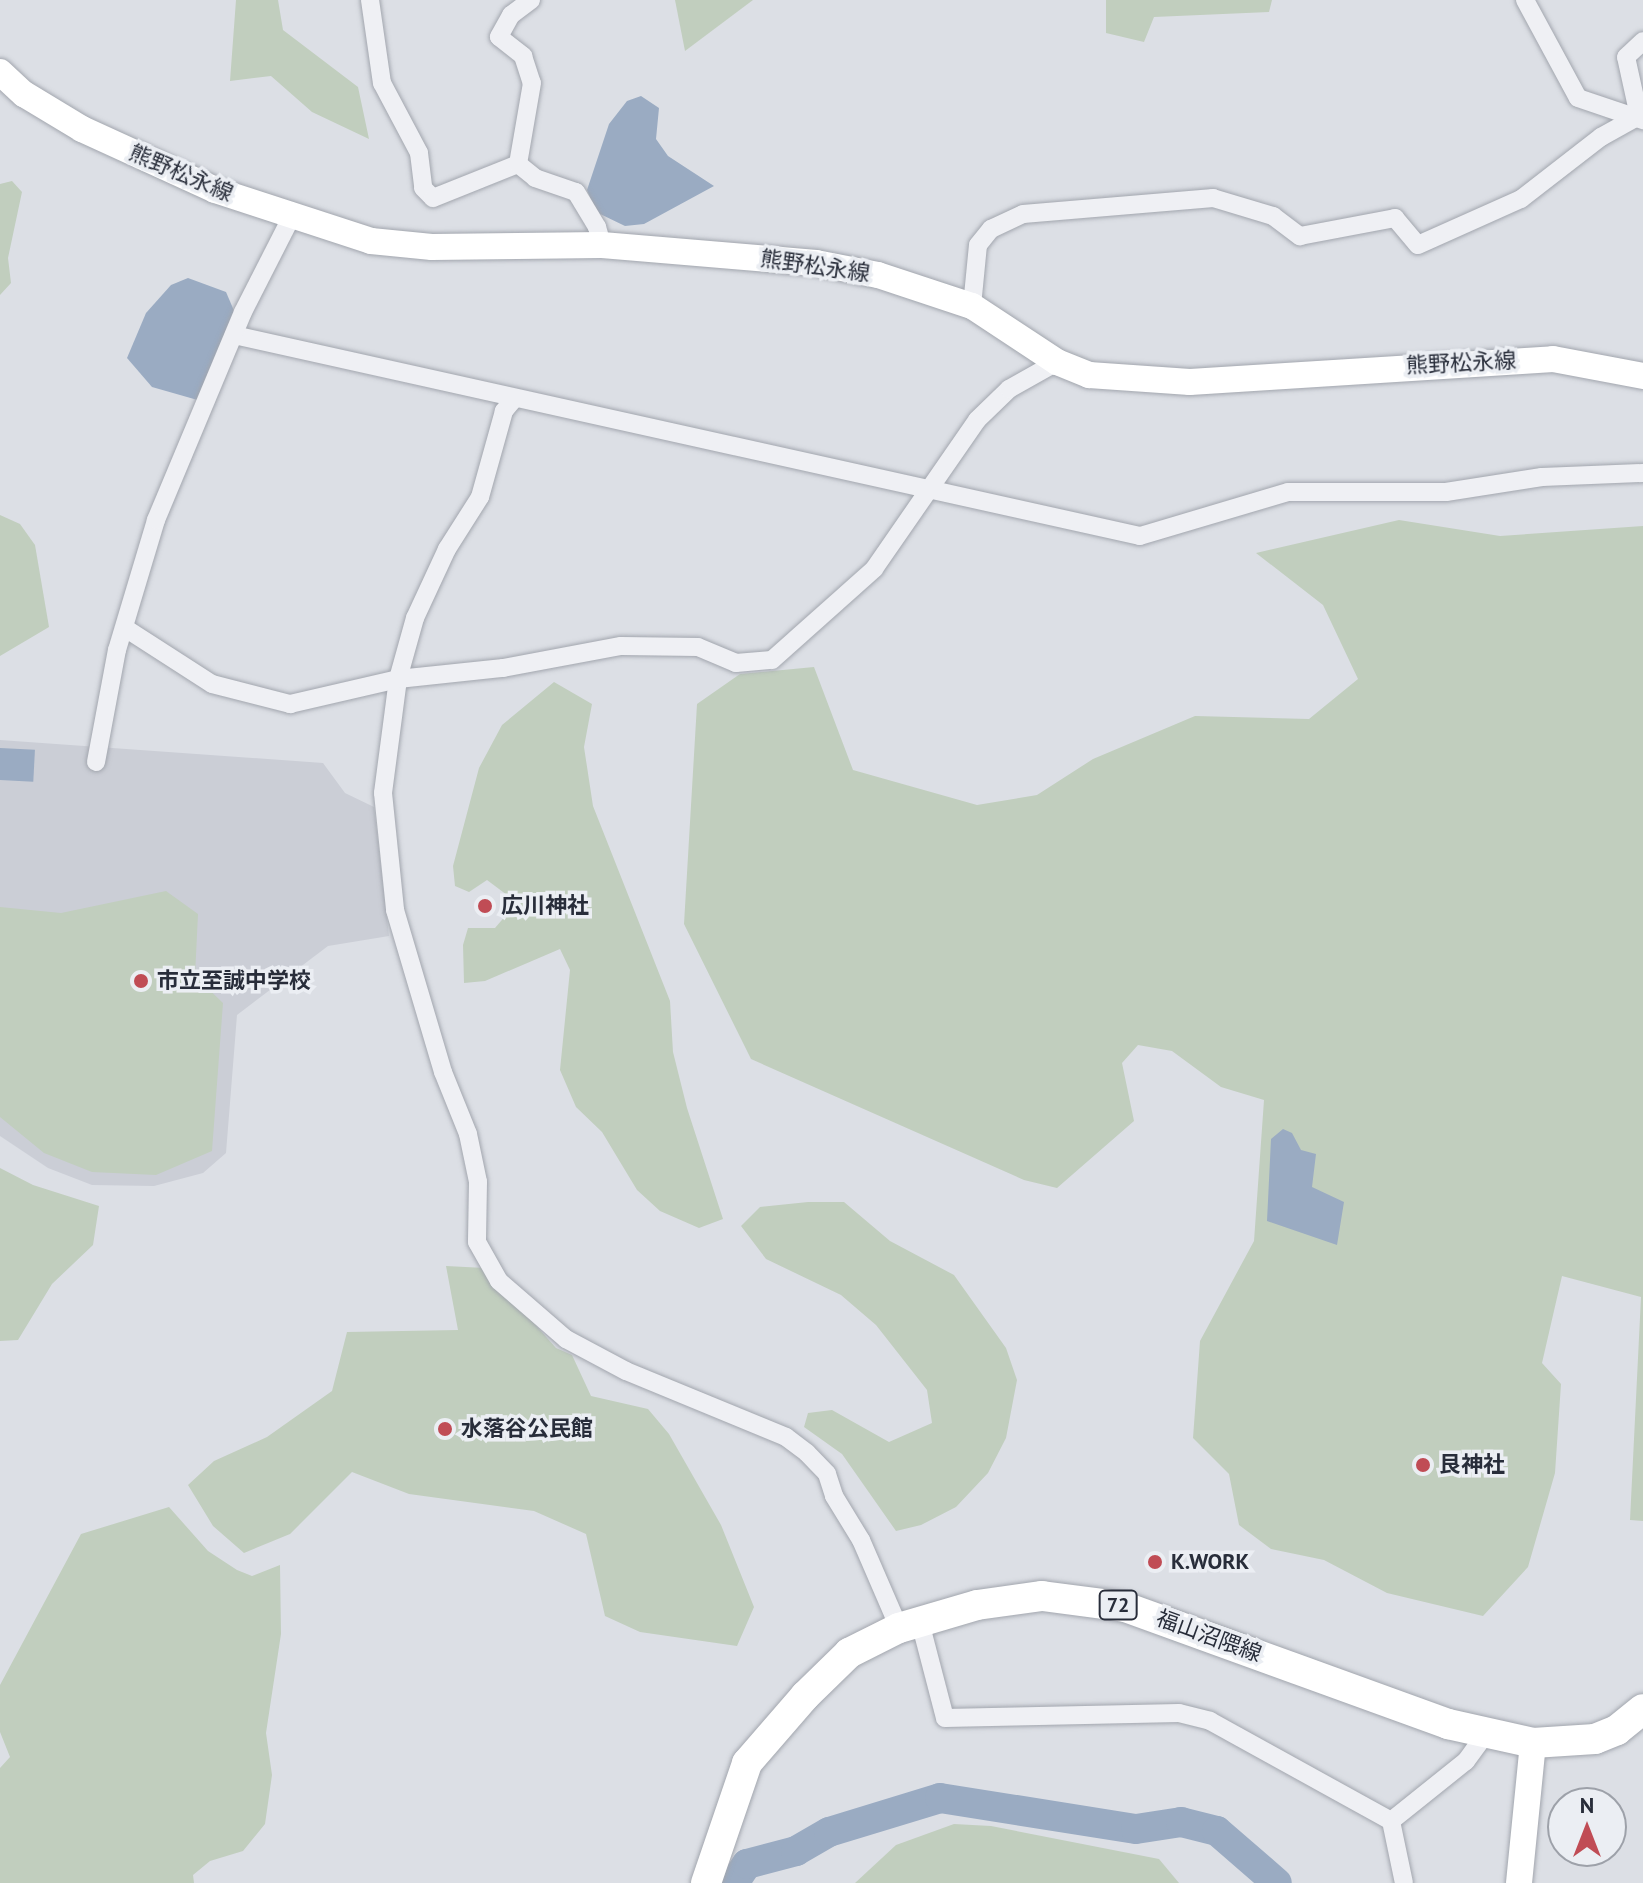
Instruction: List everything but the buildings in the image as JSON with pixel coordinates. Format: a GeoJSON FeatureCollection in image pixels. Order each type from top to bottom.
{"type":"FeatureCollection","features":[{"type":"Feature","properties":{"kind":"main road","name":"熊野松永線"},"geometry":{"type":"LineString","coordinates":[[0,72],[24,94],[82,129],[215,190],[371,241],[432,247],[602,245],[816,263],[878,275],[972,306],[1057,362],[1089,375],[1190,382],[1553,359],[1643,376]]}},
{"type":"Feature","properties":{"kind":"main road","name":"福山沼隈線"},"geometry":{"type":"LineString","coordinates":[[706,1883],[747,1763],[849,1653],[909,1625],[977,1605],[1042,1596],[1106,1602],[1485,1735],[1533,1743],[1595,1739],[1617,1730],[1643,1709]]}},
{"type":"Feature","properties":{"kind":"main road"},"geometry":{"type":"LineString","coordinates":[[1519,1883],[1533,1743]]}},
{"type":"Feature","properties":{"kind":"street"},"geometry":{"type":"LineString","coordinates":[[370,0],[382,83],[419,153],[423,188],[433,198],[518,164]]}},
{"type":"Feature","properties":{"kind":"street"},"geometry":{"type":"LineString","coordinates":[[518,164],[532,83],[523,56],[499,37],[511,15],[531,0]]}},
{"type":"Feature","properties":{"kind":"street"},"geometry":{"type":"LineString","coordinates":[[1525,0],[1578,98],[1641,118]]}},
{"type":"Feature","properties":{"kind":"street"},"geometry":{"type":"LineString","coordinates":[[1641,118],[1626,57],[1643,41]]}},
{"type":"Feature","properties":{"kind":"street"},"geometry":{"type":"LineString","coordinates":[[972,306],[978,245],[991,229],[1023,214],[1213,198],[1273,216],[1300,236],[1395,218],[1418,245],[1521,199],[1601,137],[1641,118]]}},
{"type":"Feature","properties":{"kind":"street"},"geometry":{"type":"LineString","coordinates":[[518,164],[535,178],[576,192],[597,227],[602,245]]}},
{"type":"Feature","properties":{"kind":"street"},"geometry":{"type":"LineString","coordinates":[[96,762],[125,628],[156,520],[234,335],[292,216]]}},
{"type":"Feature","properties":{"kind":"street"},"geometry":{"type":"LineString","coordinates":[[234,335],[514,399],[935,486],[1140,536],[1301,490],[1446,492],[1542,477],[1643,473]]}},
{"type":"Feature","properties":{"kind":"street"},"geometry":{"type":"LineString","coordinates":[[125,628],[185,670],[240,695],[290,704],[398,679],[503,668],[621,646],[698,647],[736,663],[772,660],[874,569],[935,486],[977,420],[1009,389],[1057,362]]}},
{"type":"Feature","properties":{"kind":"street"},"geometry":{"type":"LineString","coordinates":[[514,399],[504,411],[480,497],[447,549],[415,618],[398,679],[383,793],[388,876],[443,1072],[468,1134],[478,1182],[477,1242],[499,1281],[566,1339],[626,1371],[786,1437],[807,1453],[827,1474],[909,1625],[945,1718],[1179,1713],[1210,1721],[1391,1821],[1404,1883]]}},
{"type":"Feature","properties":{"kind":"street"},"geometry":{"type":"LineString","coordinates":[[1391,1821],[1466,1761],[1485,1735]]}},
{"type":"Feature","properties":{"kind":"shaded area","name":"市立至誠中学校"},"geometry":{"type":"Polygon","coordinates":[[[0,740],[323,763],[345,793],[374,807],[389,936],[328,946],[237,1015],[226,1153],[203,1173],[154,1186],[92,1185],[48,1168],[0,1136],[0,740]]]}},
{"type":"Feature","properties":{"kind":"green space"},"geometry":{"type":"Polygon","coordinates":[[[236,0],[278,0],[283,30],[358,87],[369,139],[312,112],[271,76],[230,81],[236,0]]]}},
{"type":"Feature","properties":{"kind":"green space"},"geometry":{"type":"Polygon","coordinates":[[[675,0],[753,0],[685,51],[675,0]]]}},
{"type":"Feature","properties":{"kind":"green space"},"geometry":{"type":"Polygon","coordinates":[[[1106,0],[1272,0],[1269,12],[1154,17],[1144,42],[1106,33],[1106,0]]]}},
{"type":"Feature","properties":{"kind":"green space"},"geometry":{"type":"Polygon","coordinates":[[[12,181],[22,192],[8,258],[11,283],[0,295],[0,184],[12,181]]]}},
{"type":"Feature","properties":{"kind":"green space"},"geometry":{"type":"Polygon","coordinates":[[[0,515],[20,524],[35,545],[49,627],[0,656],[0,515]]]}},
{"type":"Feature","properties":{"kind":"green space"},"geometry":{"type":"Polygon","coordinates":[[[1399,520],[1500,536],[1643,526],[1643,1521],[1630,1520],[1641,1297],[1562,1276],[1542,1363],[1561,1384],[1555,1473],[1528,1567],[1483,1616],[1387,1593],[1324,1560],[1271,1549],[1239,1525],[1229,1474],[1193,1438],[1200,1341],[1254,1241],[1264,1100],[1221,1087],[1172,1051],[1138,1045],[1122,1063],[1134,1121],[1057,1188],[1024,1180],[751,1059],[684,924],[697,704],[740,674],[814,667],[853,770],[977,805],[1037,795],[1093,759],[1195,716],[1309,719],[1358,679],[1323,605],[1256,553],[1399,520]]]}},
{"type":"Feature","properties":{"kind":"green space"},"geometry":{"type":"Polygon","coordinates":[[[554,682],[592,704],[584,747],[593,806],[670,1001],[673,1052],[687,1108],[723,1219],[699,1228],[660,1211],[637,1190],[602,1132],[576,1107],[560,1070],[570,970],[560,949],[485,981],[464,983],[463,945],[468,928],[495,928],[507,914],[507,895],[487,880],[469,892],[455,886],[453,866],[479,768],[502,725],[554,682]]]}},
{"type":"Feature","properties":{"kind":"green space"},"geometry":{"type":"Polygon","coordinates":[[[166,891],[198,914],[195,976],[223,1003],[212,1151],[156,1175],[92,1172],[44,1153],[0,1117],[0,907],[61,913],[166,891]]]}},
{"type":"Feature","properties":{"kind":"green space"},"geometry":{"type":"Polygon","coordinates":[[[0,1168],[33,1185],[99,1206],[93,1245],[52,1284],[18,1340],[0,1341],[0,1168]]]}},
{"type":"Feature","properties":{"kind":"green space"},"geometry":{"type":"Polygon","coordinates":[[[844,1202],[890,1241],[954,1275],[1006,1348],[1017,1380],[1006,1438],[988,1473],[956,1507],[921,1525],[896,1531],[842,1454],[804,1427],[808,1413],[832,1410],[889,1442],[932,1423],[927,1390],[876,1325],[841,1295],[766,1259],[741,1226],[760,1207],[844,1202]]]}},
{"type":"Feature","properties":{"kind":"green space"},"geometry":{"type":"Polygon","coordinates":[[[446,1266],[485,1268],[556,1348],[572,1355],[591,1396],[648,1409],[669,1434],[721,1525],[754,1607],[737,1646],[640,1632],[605,1616],[586,1534],[534,1511],[409,1494],[352,1472],[290,1534],[244,1553],[213,1526],[188,1485],[214,1461],[267,1437],[332,1391],[347,1332],[458,1330],[446,1266]]]}},
{"type":"Feature","properties":{"kind":"green space"},"geometry":{"type":"Polygon","coordinates":[[[169,1507],[208,1551],[237,1570],[252,1576],[280,1565],[281,1634],[266,1733],[272,1775],[265,1824],[243,1851],[210,1861],[193,1875],[194,1883],[0,1883],[0,1768],[10,1757],[0,1732],[0,1685],[81,1534],[169,1507]]]}},
{"type":"Feature","properties":{"kind":"green space"},"geometry":{"type":"Polygon","coordinates":[[[954,1824],[991,1826],[1159,1859],[1179,1883],[855,1883],[896,1845],[954,1824]]]}},
{"type":"Feature","properties":{"kind":"water"},"geometry":{"type":"Polygon","coordinates":[[[641,96],[659,108],[656,139],[668,156],[714,186],[644,224],[625,226],[596,212],[587,190],[609,124],[627,101],[641,96]]]}},
{"type":"Feature","properties":{"kind":"water"},"geometry":{"type":"Polygon","coordinates":[[[188,278],[226,292],[235,313],[201,401],[152,387],[127,358],[146,313],[171,285],[188,278]]]}},
{"type":"Feature","properties":{"kind":"water"},"geometry":{"type":"Polygon","coordinates":[[[0,748],[35,750],[33,782],[0,780],[0,748]]]}},
{"type":"Feature","properties":{"kind":"water"},"geometry":{"type":"Polygon","coordinates":[[[1283,1129],[1292,1133],[1301,1150],[1316,1154],[1312,1187],[1344,1202],[1337,1245],[1267,1221],[1271,1139],[1283,1129]]]}},
{"type":"Feature","properties":{"kind":"waterway"},"geometry":{"type":"LineString","coordinates":[[734,1883],[747,1864],[796,1851],[829,1832],[940,1798],[1136,1829],[1181,1822],[1217,1831],[1277,1883]]}},
{"type":"Feature","properties":{"kind":"place","name":"広川神社"},"geometry":{"type":"Point","coordinates":[485,906]}},
{"type":"Feature","properties":{"kind":"place","name":"市立至誠中学校"},"geometry":{"type":"Point","coordinates":[141,981]}},
{"type":"Feature","properties":{"kind":"place","name":"水落谷公民館"},"geometry":{"type":"Point","coordinates":[445,1429]}},
{"type":"Feature","properties":{"kind":"place","name":"艮神社"},"geometry":{"type":"Point","coordinates":[1423,1465]}},
{"type":"Feature","properties":{"kind":"place","name":"K.WORK"},"geometry":{"type":"Point","coordinates":[1155,1562]}}]}
